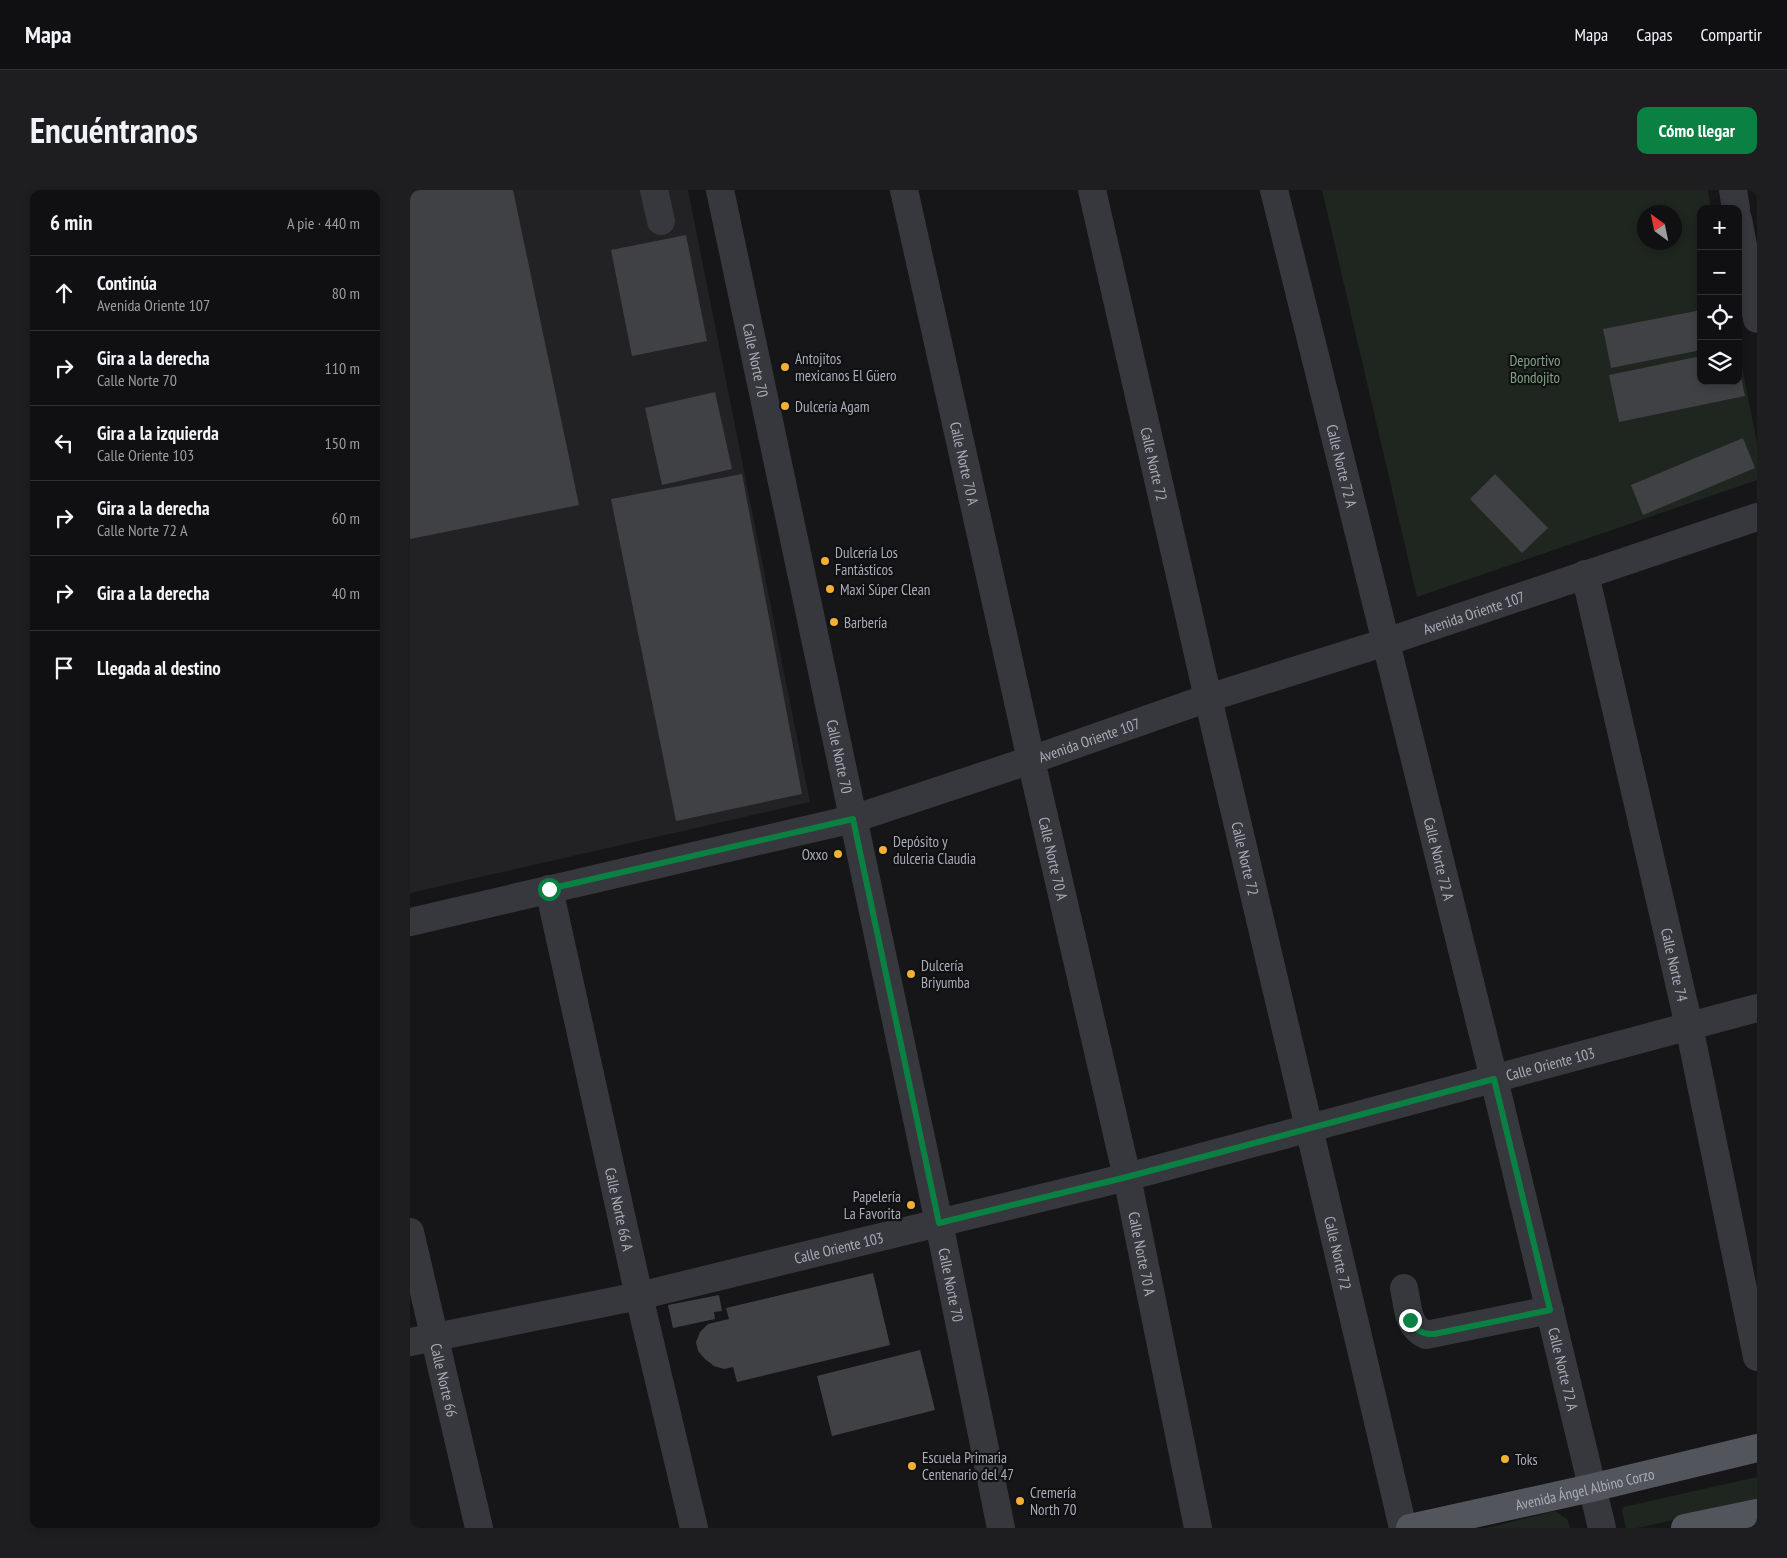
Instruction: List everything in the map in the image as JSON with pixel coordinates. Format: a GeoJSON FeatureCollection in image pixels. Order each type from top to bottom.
{"type":"FeatureCollection","features":[{"type":"Feature","properties":{"kind":"main road","name":"Avenida Ángel Albino Corzo"},"geometry":{"type":"LineString","coordinates":[[1410,1528],[1592,1488],[1757,1448]]}},
{"type":"Feature","properties":{"kind":"main road"},"geometry":{"type":"LineString","coordinates":[[1685,1528],[1757,1513]]}},
{"type":"Feature","properties":{"kind":"street"},"geometry":{"type":"LineString","coordinates":[[654,190],[661,221]]}},
{"type":"Feature","properties":{"kind":"street","name":"Calle Norte 70"},"geometry":{"type":"LineString","coordinates":[[720,190],[939,1223],[1001,1528]]}},
{"type":"Feature","properties":{"kind":"street","name":"Calle Norte 70 A"},"geometry":{"type":"LineString","coordinates":[[904,190],[1031,760],[1127,1177],[1198,1528]]}},
{"type":"Feature","properties":{"kind":"street","name":"Calle Norte 72"},"geometry":{"type":"LineString","coordinates":[[1092,190],[1208,698],[1402,1528]]}},
{"type":"Feature","properties":{"kind":"street","name":"Calle Norte 72 A"},"geometry":{"type":"LineString","coordinates":[[1274,190],[1494,1079],[1602,1528]]}},
{"type":"Feature","properties":{"kind":"street"},"geometry":{"type":"LineString","coordinates":[[1733,190],[1735,205]]}},
{"type":"Feature","properties":{"kind":"street"},"geometry":{"type":"LineString","coordinates":[[1742,240],[1757,319]]}},
{"type":"Feature","properties":{"kind":"street","name":"Avenida Oriente 107"},"geometry":{"type":"LineString","coordinates":[[410,922],[853,819],[1031,760],[1208,698],[1386,642],[1757,517]]}},
{"type":"Feature","properties":{"kind":"street","name":"Calle Norte 74"},"geometry":{"type":"LineString","coordinates":[[1585,574],[1689,1026],[1757,1357]]}},
{"type":"Feature","properties":{"kind":"street","name":"Calle Norte 66 A"},"geometry":{"type":"LineString","coordinates":[[549,889],[639,1296],[694,1528]]}},
{"type":"Feature","properties":{"kind":"street","name":"Calle Oriente 103"},"geometry":{"type":"LineString","coordinates":[[422,1339],[639,1296],[1127,1177],[1757,1008]]}},
{"type":"Feature","properties":{"kind":"street","name":"Calle Norte 66"},"geometry":{"type":"LineString","coordinates":[[410,1232],[422,1339],[479,1528]]}},
{"type":"Feature","properties":{"kind":"street"},"geometry":{"type":"LineString","coordinates":[[1404,1288],[1410,1320],[1419,1332],[1426,1335],[1550,1310]]}},
{"type":"Feature","properties":{"kind":"shaded area"},"geometry":{"type":"Polygon","coordinates":[[[410,190],[688,190],[810,802],[410,893],[410,190]]]}},
{"type":"Feature","properties":{"kind":"green space","name":"Deportivo Bondojito"},"geometry":{"type":"Polygon","coordinates":[[[1322,190],[1708,190],[1710,205],[1697,205],[1697,385],[1742,385],[1742,367],[1757,443],[1757,480],[1417,597],[1322,190]]]}},
{"type":"Feature","properties":{"kind":"green space"},"geometry":{"type":"Polygon","coordinates":[[[1757,1477],[1757,1502],[1637,1528],[1626,1528],[1622,1511],[1623,1507],[1757,1477]]]}},
{"type":"Feature","properties":{"kind":"green space"},"geometry":{"type":"Polygon","coordinates":[[[1555,1511],[1567,1519],[1570,1528],[1487,1528],[1555,1511]]]}},
{"type":"Feature","properties":{"kind":"building"},"geometry":{"type":"Polygon","coordinates":[[[410,190],[513,190],[579,505],[410,539],[410,190]]]}},
{"type":"Feature","properties":{"kind":"building"},"geometry":{"type":"Polygon","coordinates":[[[686,235],[707,341],[632,356],[611,250],[686,235]]]}},
{"type":"Feature","properties":{"kind":"building"},"geometry":{"type":"Polygon","coordinates":[[[1697,311],[1697,351],[1611,368],[1603,329],[1697,311]]]}},
{"type":"Feature","properties":{"kind":"building"},"geometry":{"type":"Polygon","coordinates":[[[1697,357],[1697,385],[1742,385],[1742,382],[1745,396],[1619,422],[1609,375],[1697,357]]]}},
{"type":"Feature","properties":{"kind":"building"},"geometry":{"type":"Polygon","coordinates":[[[715,392],[732,469],[662,485],[645,408],[715,392]]]}},
{"type":"Feature","properties":{"kind":"building"},"geometry":{"type":"Polygon","coordinates":[[[1743,438],[1755,468],[1643,515],[1631,485],[1743,438]]]}},
{"type":"Feature","properties":{"kind":"building"},"geometry":{"type":"Polygon","coordinates":[[[742,474],[802,794],[676,821],[611,499],[742,474]]]}},
{"type":"Feature","properties":{"kind":"building"},"geometry":{"type":"Polygon","coordinates":[[[1495,474],[1548,528],[1522,553],[1470,499],[1495,474]]]}},
{"type":"Feature","properties":{"kind":"building"},"geometry":{"type":"Polygon","coordinates":[[[873,1273],[890,1345],[737,1382],[733,1367],[724,1369],[714,1366],[698,1351],[696,1342],[700,1332],[708,1324],[729,1319],[726,1308],[873,1273]]]}},
{"type":"Feature","properties":{"kind":"building"},"geometry":{"type":"Polygon","coordinates":[[[719,1295],[722,1311],[714,1312],[715,1319],[673,1328],[668,1305],[719,1295]]]}},
{"type":"Feature","properties":{"kind":"building"},"geometry":{"type":"Polygon","coordinates":[[[920,1350],[935,1410],[832,1436],[817,1376],[920,1350]]]}},
{"type":"Feature","properties":{"kind":"place","name":"Antojitos mexicanos El Güero"},"geometry":{"type":"Point","coordinates":[785,367]}},
{"type":"Feature","properties":{"kind":"place","name":"Dulcería Agam"},"geometry":{"type":"Point","coordinates":[785,406]}},
{"type":"Feature","properties":{"kind":"place","name":"Dulcería Los Fantásticos"},"geometry":{"type":"Point","coordinates":[825,561]}},
{"type":"Feature","properties":{"kind":"place","name":"Maxi Súper Clean"},"geometry":{"type":"Point","coordinates":[830,589]}},
{"type":"Feature","properties":{"kind":"place","name":"Barbería"},"geometry":{"type":"Point","coordinates":[834,622]}},
{"type":"Feature","properties":{"kind":"place","name":"Depósito y dulceria Claudia"},"geometry":{"type":"Point","coordinates":[883,850]}},
{"type":"Feature","properties":{"kind":"place","name":"Oxxo"},"geometry":{"type":"Point","coordinates":[838,854]}},
{"type":"Feature","properties":{"kind":"place","name":"Dulcería Briyumba"},"geometry":{"type":"Point","coordinates":[911,974]}},
{"type":"Feature","properties":{"kind":"place","name":"Papelería La Favorita"},"geometry":{"type":"Point","coordinates":[911,1205]}},
{"type":"Feature","properties":{"kind":"place","name":"Toks"},"geometry":{"type":"Point","coordinates":[1505,1459]}},
{"type":"Feature","properties":{"kind":"place","name":"Escuela Primaria Centenario del 47"},"geometry":{"type":"Point","coordinates":[912,1466]}},
{"type":"Feature","properties":{"kind":"place","name":"Cremería North 70"},"geometry":{"type":"Point","coordinates":[1020,1501]}},
{"type":"Feature","properties":{"kind":"route"},"geometry":{"type":"LineString","coordinates":[[549,889],[853,819],[939,1223],[1127,1177],[1494,1079],[1550,1310],[1426,1335],[1419,1332],[1410,1320]]}}]}
